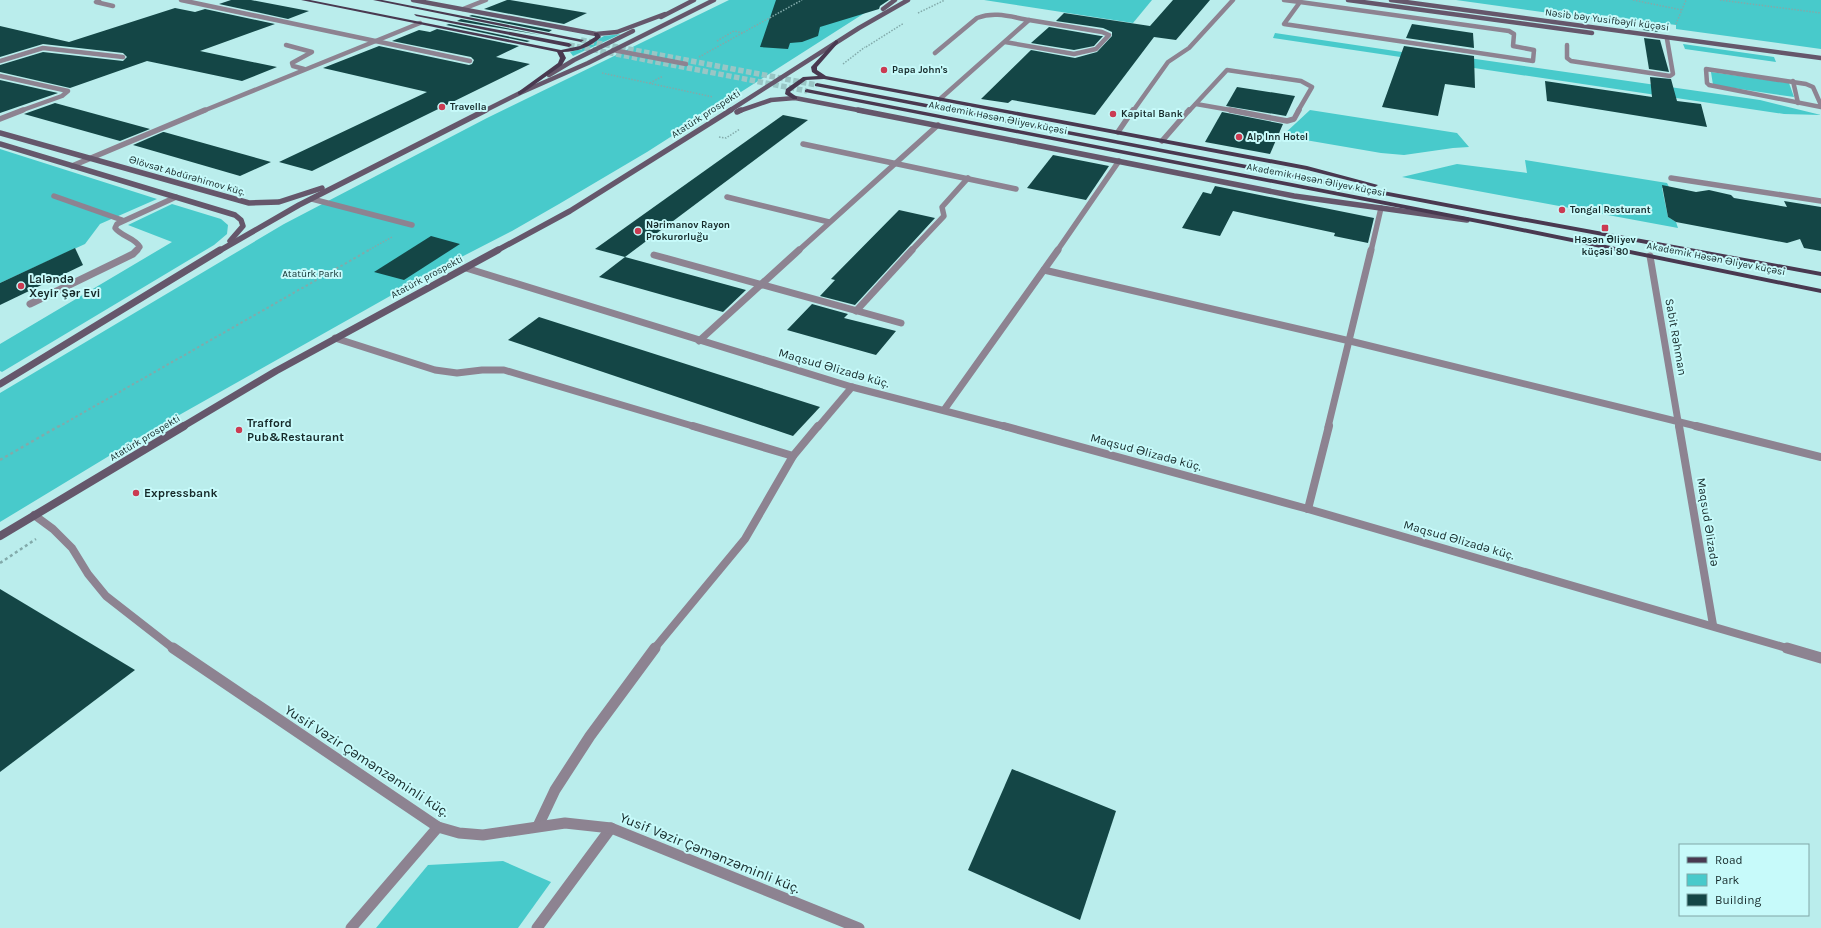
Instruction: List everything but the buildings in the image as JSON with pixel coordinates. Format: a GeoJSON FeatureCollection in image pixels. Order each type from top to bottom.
{"type":"FeatureCollection","features":[{"type":"Feature","properties":{"kind":"main road"},"geometry":{"type":"LineString","coordinates":[[303,0],[559,51],[570,51],[578,48],[597,38],[596,34]]}},
{"type":"Feature","properties":{"kind":"main road"},"geometry":{"type":"LineString","coordinates":[[335,0],[351,3]]}},
{"type":"Feature","properties":{"kind":"main road"},"geometry":{"type":"LineString","coordinates":[[375,0],[581,40]]}},
{"type":"Feature","properties":{"kind":"main road"},"geometry":{"type":"LineString","coordinates":[[413,0],[596,34],[617,32],[665,14]]}},
{"type":"Feature","properties":{"kind":"main road"},"geometry":{"type":"LineString","coordinates":[[520,93],[574,60],[694,0]]}},
{"type":"Feature","properties":{"kind":"main road"},"geometry":{"type":"LineString","coordinates":[[0,384],[219,251],[312,199],[520,93],[614,50],[714,0]]}},
{"type":"Feature","properties":{"kind":"main road","name":"Atatürk prospekti"},"geometry":{"type":"LineString","coordinates":[[859,28],[895,0]]}},
{"type":"Feature","properties":{"kind":"main road","name":"Atatürk prospekti"},"geometry":{"type":"LineString","coordinates":[[0,536],[276,371],[570,211],[699,131],[836,42],[908,0]]}},
{"type":"Feature","properties":{"kind":"main road"},"geometry":{"type":"LineString","coordinates":[[1348,0],[1594,34]]}},
{"type":"Feature","properties":{"kind":"main road","name":"Nəsib bəy Yusifbəyli küçəsi"},"geometry":{"type":"LineString","coordinates":[[1391,0],[1821,58]]}},
{"type":"Feature","properties":{"kind":"main road"},"geometry":{"type":"LineString","coordinates":[[1417,0],[1706,42]]}},
{"type":"Feature","properties":{"kind":"main road"},"geometry":{"type":"LineString","coordinates":[[413,15],[569,45]]}},
{"type":"Feature","properties":{"kind":"main road"},"geometry":{"type":"LineString","coordinates":[[1610,35],[1706,42]]}},
{"type":"Feature","properties":{"kind":"main road"},"geometry":{"type":"LineString","coordinates":[[824,77],[814,71],[814,67],[836,42]]}},
{"type":"Feature","properties":{"kind":"main road"},"geometry":{"type":"LineString","coordinates":[[520,93],[560,64],[563,58],[559,51]]}},
{"type":"Feature","properties":{"kind":"main road"},"geometry":{"type":"LineString","coordinates":[[795,98],[787,93],[788,90],[805,78],[824,77],[1307,168],[1488,213]]}},
{"type":"Feature","properties":{"kind":"main road","name":"Akademik Həsən Əliyev küçəsi"},"geometry":{"type":"LineString","coordinates":[[817,85],[1488,213],[1821,274]]}},
{"type":"Feature","properties":{"kind":"main road","name":"Akademik Həsən Əliyev küçəsi"},"geometry":{"type":"LineString","coordinates":[[807,91],[1488,223],[1821,290]]}},
{"type":"Feature","properties":{"kind":"main road"},"geometry":{"type":"LineString","coordinates":[[699,131],[759,102],[782,98],[795,98],[1294,196],[1488,223]]}},
{"type":"Feature","properties":{"kind":"main road","name":"Əlövsət Abdürəhimov küç."},"geometry":{"type":"LineString","coordinates":[[0,133],[243,202],[255,204],[291,200],[367,170]]}},
{"type":"Feature","properties":{"kind":"main road","name":"Əlövsət Abdürəhimov küç."},"geometry":{"type":"LineString","coordinates":[[0,144],[235,215],[241,220],[242,226],[219,251]]}},
{"type":"Feature","properties":{"kind":"main road"},"geometry":{"type":"LineString","coordinates":[[1650,256],[1821,286]]}},
{"type":"Feature","properties":{"kind":"street"},"geometry":{"type":"LineString","coordinates":[[99,0],[96,2],[112,6]]}},
{"type":"Feature","properties":{"kind":"street"},"geometry":{"type":"LineString","coordinates":[[181,0],[374,42],[470,61]]}},
{"type":"Feature","properties":{"kind":"street"},"geometry":{"type":"LineString","coordinates":[[199,4],[212,0]]}},
{"type":"Feature","properties":{"kind":"street"},"geometry":{"type":"LineString","coordinates":[[463,9],[486,0]]}},
{"type":"Feature","properties":{"kind":"street"},"geometry":{"type":"LineString","coordinates":[[1118,132],[1168,62],[1189,48],[1233,0]]}},
{"type":"Feature","properties":{"kind":"street"},"geometry":{"type":"LineString","coordinates":[[1284,0],[1300,2],[1509,32],[1514,34],[1513,46],[1534,50],[1534,61],[1284,24],[1300,2]]}},
{"type":"Feature","properties":{"kind":"street"},"geometry":{"type":"LineString","coordinates":[[935,53],[978,18],[984,15],[998,15],[1102,32],[1109,35],[1096,49],[1074,54],[1005,42]]}},
{"type":"Feature","properties":{"kind":"street"},"geometry":{"type":"LineString","coordinates":[[940,100],[1029,20]]}},
{"type":"Feature","properties":{"kind":"street"},"geometry":{"type":"LineString","coordinates":[[72,166],[304,69],[420,23]]}},
{"type":"Feature","properties":{"kind":"street"},"geometry":{"type":"LineString","coordinates":[[1567,45],[1567,58],[1571,61],[1670,76],[1673,74],[1667,39]]}},
{"type":"Feature","properties":{"kind":"street"},"geometry":{"type":"LineString","coordinates":[[286,45],[312,52],[292,63],[293,66],[304,69]]}},
{"type":"Feature","properties":{"kind":"street"},"geometry":{"type":"LineString","coordinates":[[0,61],[44,48],[123,57]]}},
{"type":"Feature","properties":{"kind":"street"},"geometry":{"type":"LineString","coordinates":[[614,50],[686,64]]}},
{"type":"Feature","properties":{"kind":"street"},"geometry":{"type":"LineString","coordinates":[[1706,69],[1793,81],[1813,87],[1821,106],[1798,103],[1709,85],[1707,83],[1706,69]]}},
{"type":"Feature","properties":{"kind":"street"},"geometry":{"type":"LineString","coordinates":[[1162,141],[1227,70],[1301,81],[1312,87],[1294,119],[1287,121],[1196,104]]}},
{"type":"Feature","properties":{"kind":"street"},"geometry":{"type":"LineString","coordinates":[[0,76],[68,91],[62,96],[0,119]]}},
{"type":"Feature","properties":{"kind":"street"},"geometry":{"type":"LineString","coordinates":[[1793,81],[1798,103]]}},
{"type":"Feature","properties":{"kind":"street"},"geometry":{"type":"LineString","coordinates":[[699,341],[759,285],[938,125]]}},
{"type":"Feature","properties":{"kind":"street"},"geometry":{"type":"LineString","coordinates":[[803,144],[1016,189]]}},
{"type":"Feature","properties":{"kind":"street"},"geometry":{"type":"LineString","coordinates":[[944,410],[1044,270],[1119,161]]}},
{"type":"Feature","properties":{"kind":"street"},"geometry":{"type":"LineString","coordinates":[[856,311],[944,216],[942,206],[968,178]]}},
{"type":"Feature","properties":{"kind":"street"},"geometry":{"type":"LineString","coordinates":[[1671,178],[1821,201]]}},
{"type":"Feature","properties":{"kind":"street"},"geometry":{"type":"LineString","coordinates":[[54,196],[122,220]]}},
{"type":"Feature","properties":{"kind":"street"},"geometry":{"type":"LineString","coordinates":[[30,304],[133,254],[140,247],[137,241],[118,232],[115,228],[117,224],[122,220],[176,197]]}},
{"type":"Feature","properties":{"kind":"street"},"geometry":{"type":"LineString","coordinates":[[727,197],[829,222]]}},
{"type":"Feature","properties":{"kind":"street"},"geometry":{"type":"LineString","coordinates":[[312,199],[412,225]]}},
{"type":"Feature","properties":{"kind":"street"},"geometry":{"type":"LineString","coordinates":[[1308,509],[1350,341],[1381,208]]}},
{"type":"Feature","properties":{"kind":"street"},"geometry":{"type":"LineString","coordinates":[[654,255],[901,323]]}},
{"type":"Feature","properties":{"kind":"street","name":"Sabit Rəhman"},"geometry":{"type":"LineString","coordinates":[[1650,256],[1680,422]]}},
{"type":"Feature","properties":{"kind":"street","name":"Maqsud Əlizadə küç."},"geometry":{"type":"LineString","coordinates":[[466,268],[852,387],[944,410],[1308,509],[1713,625],[1821,658]]}},
{"type":"Feature","properties":{"kind":"street"},"geometry":{"type":"LineString","coordinates":[[1044,270],[1350,341],[1821,457]]}},
{"type":"Feature","properties":{"kind":"street"},"geometry":{"type":"LineString","coordinates":[[336,338],[435,370],[457,373],[482,370],[504,370],[793,456]]}},
{"type":"Feature","properties":{"kind":"street"},"geometry":{"type":"LineString","coordinates":[[538,826],[555,790],[590,736],[670,628],[745,539],[793,456],[852,387]]}},
{"type":"Feature","properties":{"kind":"street","name":"Maqsud Əlizadə"},"geometry":{"type":"LineString","coordinates":[[1680,422],[1713,625]]}},
{"type":"Feature","properties":{"kind":"street","name":"Yusif Vəzir Çəmənzəminli küç."},"geometry":{"type":"LineString","coordinates":[[34,515],[53,529],[72,548],[88,574],[106,596],[182,655],[438,827],[459,833],[483,835],[564,823],[611,828],[859,928]]}},
{"type":"Feature","properties":{"kind":"street"},"geometry":{"type":"LineString","coordinates":[[351,928],[438,827]]}},
{"type":"Feature","properties":{"kind":"street"},"geometry":{"type":"LineString","coordinates":[[537,928],[611,828]]}},
{"type":"Feature","properties":{"kind":"path"},"geometry":{"type":"LineString","coordinates":[[650,83],[802,0]]}},
{"type":"Feature","properties":{"kind":"path"},"geometry":{"type":"LineString","coordinates":[[917,14],[930,6],[945,0]]}},
{"type":"Feature","properties":{"kind":"path"},"geometry":{"type":"LineString","coordinates":[[1633,0],[1682,10]]}},
{"type":"Feature","properties":{"kind":"path"},"geometry":{"type":"LineString","coordinates":[[1675,24],[1686,0]]}},
{"type":"Feature","properties":{"kind":"path"},"geometry":{"type":"LineString","coordinates":[[1720,0],[1821,13]]}},
{"type":"Feature","properties":{"kind":"path"},"geometry":{"type":"LineString","coordinates":[[866,47],[904,22]]}},
{"type":"Feature","properties":{"kind":"path"},"geometry":{"type":"LineString","coordinates":[[717,41],[734,31],[744,33]]}},
{"type":"Feature","properties":{"kind":"path"},"geometry":{"type":"LineString","coordinates":[[843,64],[857,54]]}},
{"type":"Feature","properties":{"kind":"path"},"geometry":{"type":"LineString","coordinates":[[598,72],[713,97]]}},
{"type":"Feature","properties":{"kind":"path"},"geometry":{"type":"LineString","coordinates":[[0,460],[412,225]]}},
{"type":"Feature","properties":{"kind":"path"},"geometry":{"type":"LineString","coordinates":[[0,563],[53,529]]}},
{"type":"Feature","properties":{"kind":"green space","name":"Atatürk Parkı"},"geometry":{"type":"Polygon","coordinates":[[[729,0],[885,0],[647,152],[559,204],[512,231],[438,269],[142,436],[0,522],[0,393],[284,224],[487,118],[729,0]]]}},
{"type":"Feature","properties":{"kind":"green space"},"geometry":{"type":"Polygon","coordinates":[[[984,0],[1152,0],[1133,23],[984,0]]]}},
{"type":"Feature","properties":{"kind":"green space"},"geometry":{"type":"Polygon","coordinates":[[[1456,0],[1821,0],[1821,49],[1676,29],[1676,25],[1601,15],[1600,20],[1456,0]]]}},
{"type":"Feature","properties":{"kind":"green space"},"geometry":{"type":"Polygon","coordinates":[[[1275,33],[1422,55],[1427,52],[1760,100],[1821,115],[1784,114],[1273,38],[1275,33]]]}},
{"type":"Feature","properties":{"kind":"green space"},"geometry":{"type":"Polygon","coordinates":[[[621,34],[573,56],[570,52],[581,49],[604,36],[621,34]]]}},
{"type":"Feature","properties":{"kind":"green space"},"geometry":{"type":"Polygon","coordinates":[[[1683,44],[1774,57],[1776,62],[1685,49],[1683,44]]]}},
{"type":"Feature","properties":{"kind":"green space"},"geometry":{"type":"Polygon","coordinates":[[[1711,72],[1789,83],[1794,97],[1713,85],[1711,72]]]}},
{"type":"Feature","properties":{"kind":"green space"},"geometry":{"type":"Polygon","coordinates":[[[1310,110],[1457,133],[1469,147],[1404,155],[1381,153],[1282,136],[1310,110]]]}},
{"type":"Feature","properties":{"kind":"green space"},"geometry":{"type":"Polygon","coordinates":[[[0,149],[157,199],[100,224],[85,244],[0,283],[0,149]]]}},
{"type":"Feature","properties":{"kind":"green space"},"geometry":{"type":"Polygon","coordinates":[[[1525,160],[1667,183],[1669,187],[1662,188],[1668,217],[1676,222],[1678,228],[1402,177],[1457,164],[1527,173],[1525,160]]]}},
{"type":"Feature","properties":{"kind":"green space"},"geometry":{"type":"Polygon","coordinates":[[[172,204],[221,219],[228,225],[227,234],[214,245],[2,372],[0,371],[0,344],[172,242],[128,225],[172,204]]]}},
{"type":"Feature","properties":{"kind":"green space"},"geometry":{"type":"Polygon","coordinates":[[[503,861],[551,882],[518,928],[376,928],[428,865],[503,861]]]}},
{"type":"Feature","properties":{"kind":"tunnel"},"geometry":{"type":"LineString","coordinates":[[581,40],[817,85]]}},
{"type":"Feature","properties":{"kind":"tunnel"},"geometry":{"type":"LineString","coordinates":[[569,45],[807,91]]}},
{"type":"Feature","properties":{"kind":"place","name":"Papa John's"},"geometry":{"type":"Point","coordinates":[884,70]}},
{"type":"Feature","properties":{"kind":"place","name":"Travella"},"geometry":{"type":"Point","coordinates":[442,107]}},
{"type":"Feature","properties":{"kind":"place","name":"Kapital Bank"},"geometry":{"type":"Point","coordinates":[1113,114]}},
{"type":"Feature","properties":{"kind":"place","name":"Alp Inn Hotel"},"geometry":{"type":"Point","coordinates":[1239,137]}},
{"type":"Feature","properties":{"kind":"place","name":"Tongal Resturant"},"geometry":{"type":"Point","coordinates":[1562,210]}},
{"type":"Feature","properties":{"kind":"place","name":"Həsən Əliyev küçəsi 80"},"geometry":{"type":"Point","coordinates":[1605,228]}},
{"type":"Feature","properties":{"kind":"place","name":"Nərimanov Rayon Prokurorluğu"},"geometry":{"type":"Point","coordinates":[638,231]}},
{"type":"Feature","properties":{"kind":"place","name":"Laləndə Xeyir Şər Evi"},"geometry":{"type":"Point","coordinates":[21,286]}},
{"type":"Feature","properties":{"kind":"place","name":"Trafford Pub&Restaurant"},"geometry":{"type":"Point","coordinates":[239,430]}},
{"type":"Feature","properties":{"kind":"place","name":"Expressbank"},"geometry":{"type":"Point","coordinates":[136,493]}}]}
